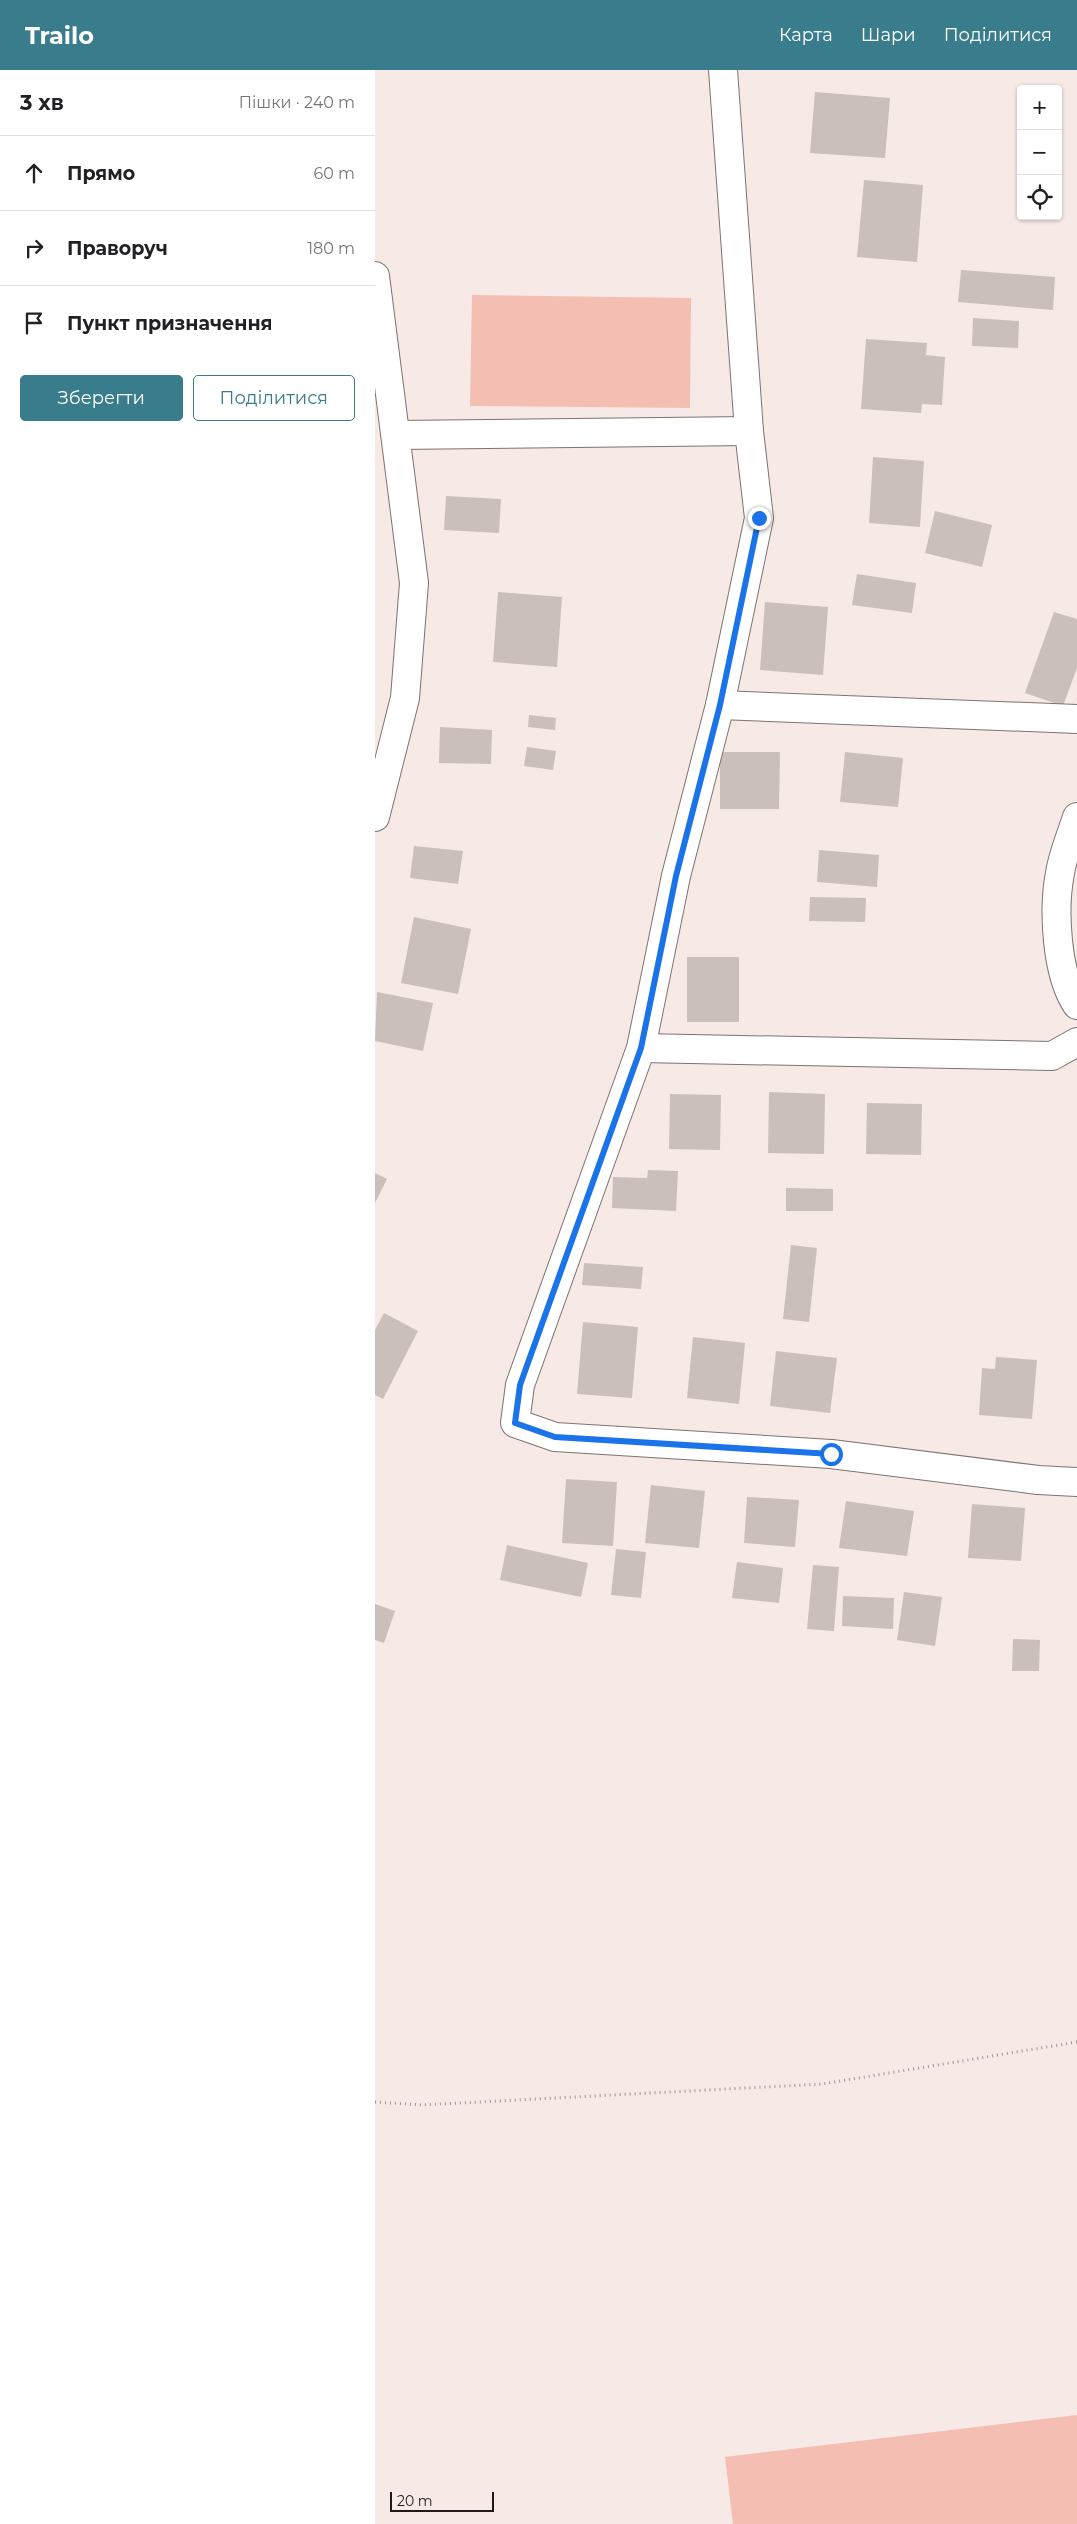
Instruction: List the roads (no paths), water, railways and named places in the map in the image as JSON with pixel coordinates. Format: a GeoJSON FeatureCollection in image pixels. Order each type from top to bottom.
{"type":"FeatureCollection","features":[{"type":"Feature","properties":{"kind":"street"},"geometry":{"type":"LineString","coordinates":[[723,70],[749,431],[759,518],[720,705],[676,876],[641,1048],[520,1385],[515,1423],[555,1437],[831,1454],[1038,1480],[1077,1482]]}},
{"type":"Feature","properties":{"kind":"street"},"geometry":{"type":"LineString","coordinates":[[375,276],[397,435],[414,582],[405,698],[375,817]]}},
{"type":"Feature","properties":{"kind":"street"},"geometry":{"type":"LineString","coordinates":[[397,435],[749,431]]}},
{"type":"Feature","properties":{"kind":"street"},"geometry":{"type":"LineString","coordinates":[[720,705],[1077,719]]}},
{"type":"Feature","properties":{"kind":"street"},"geometry":{"type":"LineString","coordinates":[[1077,818],[1060,873],[1057,944],[1070,994],[1077,1004]]}},
{"type":"Feature","properties":{"kind":"street"},"geometry":{"type":"LineString","coordinates":[[641,1048],[1053,1056],[1077,1042]]}}]}
